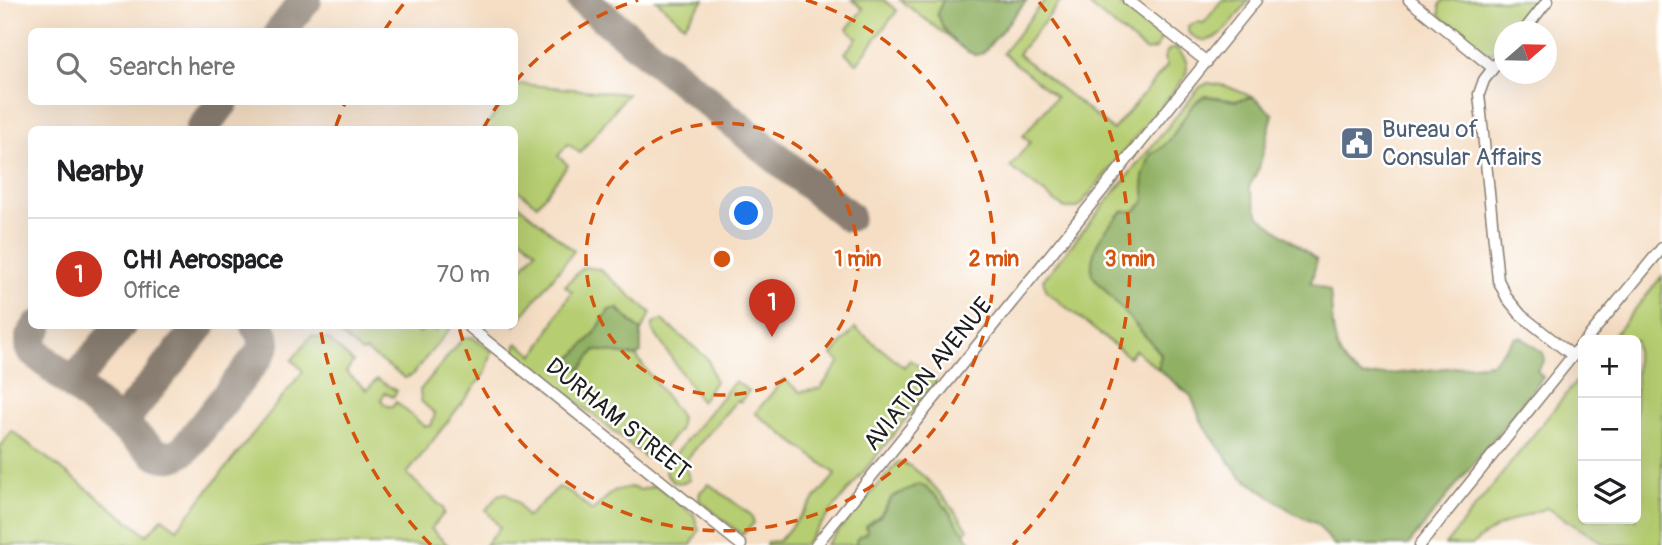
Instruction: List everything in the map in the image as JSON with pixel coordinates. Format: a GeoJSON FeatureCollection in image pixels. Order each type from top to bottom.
{"type":"FeatureCollection","features":[{"type":"Feature","properties":{"kind":"street"},"geometry":{"type":"LineString","coordinates":[[1128,0],[1207,62]]}},
{"type":"Feature","properties":{"kind":"street","name":"AVIATION AVENUE"},"geometry":{"type":"LineString","coordinates":[[816,545],[1256,0]]}},
{"type":"Feature","properties":{"kind":"street"},"geometry":{"type":"LineString","coordinates":[[1409,0],[1493,68],[1484,80],[1479,107],[1496,271],[1513,307],[1573,356]]}},
{"type":"Feature","properties":{"kind":"street"},"geometry":{"type":"LineString","coordinates":[[1532,21],[1548,0]]}},
{"type":"Feature","properties":{"kind":"street"},"geometry":{"type":"LineString","coordinates":[[1590,335],[1662,248]]}},
{"type":"Feature","properties":{"kind":"street","name":"DURHAM STREET"},"geometry":{"type":"LineString","coordinates":[[472,329],[741,545]]}},
{"type":"Feature","properties":{"kind":"street"},"geometry":{"type":"LineString","coordinates":[[1420,545],[1578,350]]}},
{"type":"Feature","properties":{"kind":"green space"},"geometry":{"type":"Polygon","coordinates":[[[656,0],[704,0],[684,25],[656,0]]]}},
{"type":"Feature","properties":{"kind":"green space"},"geometry":{"type":"Polygon","coordinates":[[[852,0],[884,0],[897,11],[857,63],[845,53],[857,38],[847,29],[863,9],[852,0]]]}},
{"type":"Feature","properties":{"kind":"green space"},"geometry":{"type":"Polygon","coordinates":[[[900,0],[943,0],[942,27],[951,39],[900,0]]]}},
{"type":"Feature","properties":{"kind":"green space"},"geometry":{"type":"Polygon","coordinates":[[[943,0],[1027,0],[983,53],[976,55],[957,44],[943,27],[937,14],[943,0]]]}},
{"type":"Feature","properties":{"kind":"green space"},"geometry":{"type":"Polygon","coordinates":[[[1045,0],[1062,0],[1018,54],[1113,130],[1167,66],[1164,58],[1168,50],[1176,48],[1187,64],[1185,77],[1078,208],[1064,208],[1010,167],[1030,142],[1023,136],[1056,97],[1003,53],[1045,0]]]}},
{"type":"Feature","properties":{"kind":"green space"},"geometry":{"type":"Polygon","coordinates":[[[1090,0],[1114,0],[1162,36],[1156,49],[1146,51],[1091,7],[1090,0]]]}},
{"type":"Feature","properties":{"kind":"green space"},"geometry":{"type":"Polygon","coordinates":[[[1222,0],[1249,0],[1230,25],[1215,38],[1197,39],[1188,32],[1188,26],[1197,22],[1204,23],[1222,0]]]}},
{"type":"Feature","properties":{"kind":"green space"},"geometry":{"type":"Polygon","coordinates":[[[1444,0],[1539,0],[1521,21],[1494,21],[1494,51],[1491,54],[1483,52],[1440,16],[1440,4],[1444,0]]]}},
{"type":"Feature","properties":{"kind":"green space"},"geometry":{"type":"Polygon","coordinates":[[[1208,83],[1226,86],[1253,97],[1235,101],[1205,96],[1192,106],[1163,150],[1158,151],[1143,177],[1145,201],[1135,211],[1124,211],[1117,216],[1092,275],[1161,354],[1158,369],[1135,350],[1129,357],[1047,292],[1043,280],[1200,87],[1208,83]]]}},
{"type":"Feature","properties":{"kind":"green space"},"geometry":{"type":"Polygon","coordinates":[[[518,86],[627,94],[580,153],[568,144],[558,156],[568,165],[537,205],[518,190],[518,126],[485,126],[503,105],[518,105],[518,86]]]}},
{"type":"Feature","properties":{"kind":"green space"},"geometry":{"type":"Polygon","coordinates":[[[1205,96],[1235,101],[1253,97],[1273,114],[1259,168],[1249,187],[1259,216],[1317,260],[1311,283],[1330,291],[1335,340],[1344,361],[1352,369],[1363,377],[1492,363],[1515,338],[1521,337],[1543,353],[1545,360],[1537,371],[1543,377],[1408,545],[1334,545],[1317,524],[1295,514],[1239,475],[1203,425],[1191,396],[1158,369],[1161,354],[1092,275],[1093,256],[1104,232],[1124,211],[1135,211],[1145,201],[1143,177],[1150,155],[1168,141],[1191,108],[1205,96]]]}},
{"type":"Feature","properties":{"kind":"green space"},"geometry":{"type":"Polygon","coordinates":[[[518,204],[574,251],[518,321],[518,273],[536,251],[518,235],[518,204]]]}},
{"type":"Feature","properties":{"kind":"green space"},"geometry":{"type":"Polygon","coordinates":[[[583,267],[599,269],[651,313],[641,331],[618,308],[609,310],[595,333],[570,360],[571,369],[581,369],[595,350],[636,356],[681,417],[679,430],[655,458],[645,457],[514,351],[517,343],[534,355],[572,292],[565,286],[583,267]]]}},
{"type":"Feature","properties":{"kind":"green space"},"geometry":{"type":"Polygon","coordinates":[[[1662,276],[1662,545],[1606,545],[1547,508],[1498,527],[1472,545],[1445,545],[1578,379],[1578,524],[1641,524],[1641,335],[1614,335],[1662,276]]]}},
{"type":"Feature","properties":{"kind":"green space"},"geometry":{"type":"Polygon","coordinates":[[[617,309],[641,331],[641,353],[636,356],[595,350],[581,369],[572,369],[570,360],[595,333],[609,310],[617,309]]]}},
{"type":"Feature","properties":{"kind":"green space"},"geometry":{"type":"Polygon","coordinates":[[[662,320],[708,359],[715,381],[701,402],[652,329],[653,324],[662,320]]]}},
{"type":"Feature","properties":{"kind":"green space"},"geometry":{"type":"Polygon","coordinates":[[[855,328],[904,367],[910,360],[934,377],[936,382],[804,545],[766,545],[767,542],[779,541],[836,474],[755,413],[784,379],[800,392],[820,389],[840,362],[832,355],[855,328]]]}},
{"type":"Feature","properties":{"kind":"green space"},"geometry":{"type":"Polygon","coordinates":[[[334,329],[414,329],[419,333],[423,329],[450,329],[412,375],[405,378],[366,351],[361,352],[334,329]]]}},
{"type":"Feature","properties":{"kind":"green space"},"geometry":{"type":"Polygon","coordinates":[[[311,336],[329,340],[353,362],[346,372],[367,390],[377,379],[397,391],[393,397],[385,393],[381,399],[385,405],[392,407],[396,402],[424,426],[431,426],[435,414],[421,401],[420,390],[463,338],[472,337],[492,351],[486,372],[407,474],[443,508],[444,513],[431,529],[448,545],[0,545],[0,447],[12,431],[147,535],[162,518],[177,529],[303,371],[292,360],[311,336]]]}},
{"type":"Feature","properties":{"kind":"green space"},"geometry":{"type":"Polygon","coordinates":[[[735,381],[749,391],[740,402],[737,400],[684,462],[690,480],[683,483],[673,482],[665,472],[670,460],[735,381]]]}},
{"type":"Feature","properties":{"kind":"green space"},"geometry":{"type":"Polygon","coordinates":[[[898,462],[927,479],[968,529],[964,534],[946,507],[919,484],[892,497],[881,514],[866,526],[867,532],[856,540],[856,545],[826,545],[898,462]]]}},
{"type":"Feature","properties":{"kind":"green space"},"geometry":{"type":"Polygon","coordinates":[[[709,484],[751,515],[754,523],[742,535],[699,500],[700,492],[709,484]]]}},
{"type":"Feature","properties":{"kind":"green space"},"geometry":{"type":"Polygon","coordinates":[[[919,484],[942,503],[975,545],[856,545],[856,540],[867,532],[866,526],[881,515],[892,497],[919,484]]]}},
{"type":"Feature","properties":{"kind":"green space"},"geometry":{"type":"Polygon","coordinates":[[[656,485],[694,515],[699,530],[691,545],[485,545],[500,528],[486,510],[498,495],[506,493],[517,502],[527,517],[559,487],[572,493],[592,511],[614,491],[630,487],[641,490],[656,485]]]}},
{"type":"Feature","properties":{"kind":"taxiway"},"geometry":{"type":"LineString","coordinates":[[283,28],[306,0]]}},
{"type":"Feature","properties":{"kind":"taxiway"},"geometry":{"type":"LineString","coordinates":[[583,0],[848,216]]}},
{"type":"Feature","properties":{"kind":"taxiway"},"geometry":{"type":"LineString","coordinates":[[204,126],[221,105]]}},
{"type":"Feature","properties":{"kind":"taxiway"},"geometry":{"type":"LineString","coordinates":[[36,329],[31,337],[31,349],[155,453],[167,456],[174,456],[185,449],[259,355],[265,344],[260,329]]}},
{"type":"Feature","properties":{"kind":"taxiway"},"geometry":{"type":"LineString","coordinates":[[81,373],[118,329]]}},
{"type":"Feature","properties":{"kind":"taxiway"},"geometry":{"type":"LineString","coordinates":[[130,432],[127,421],[129,413],[198,329]]}},
{"type":"Feature","properties":{"kind":"place","name":"Bureau of Consular Affairs"},"geometry":{"type":"Point","coordinates":[1357,143]}},
{"type":"Feature","properties":{"kind":"place","name":"CHI Aerospace"},"geometry":{"type":"Point","coordinates":[772,337]}}]}
